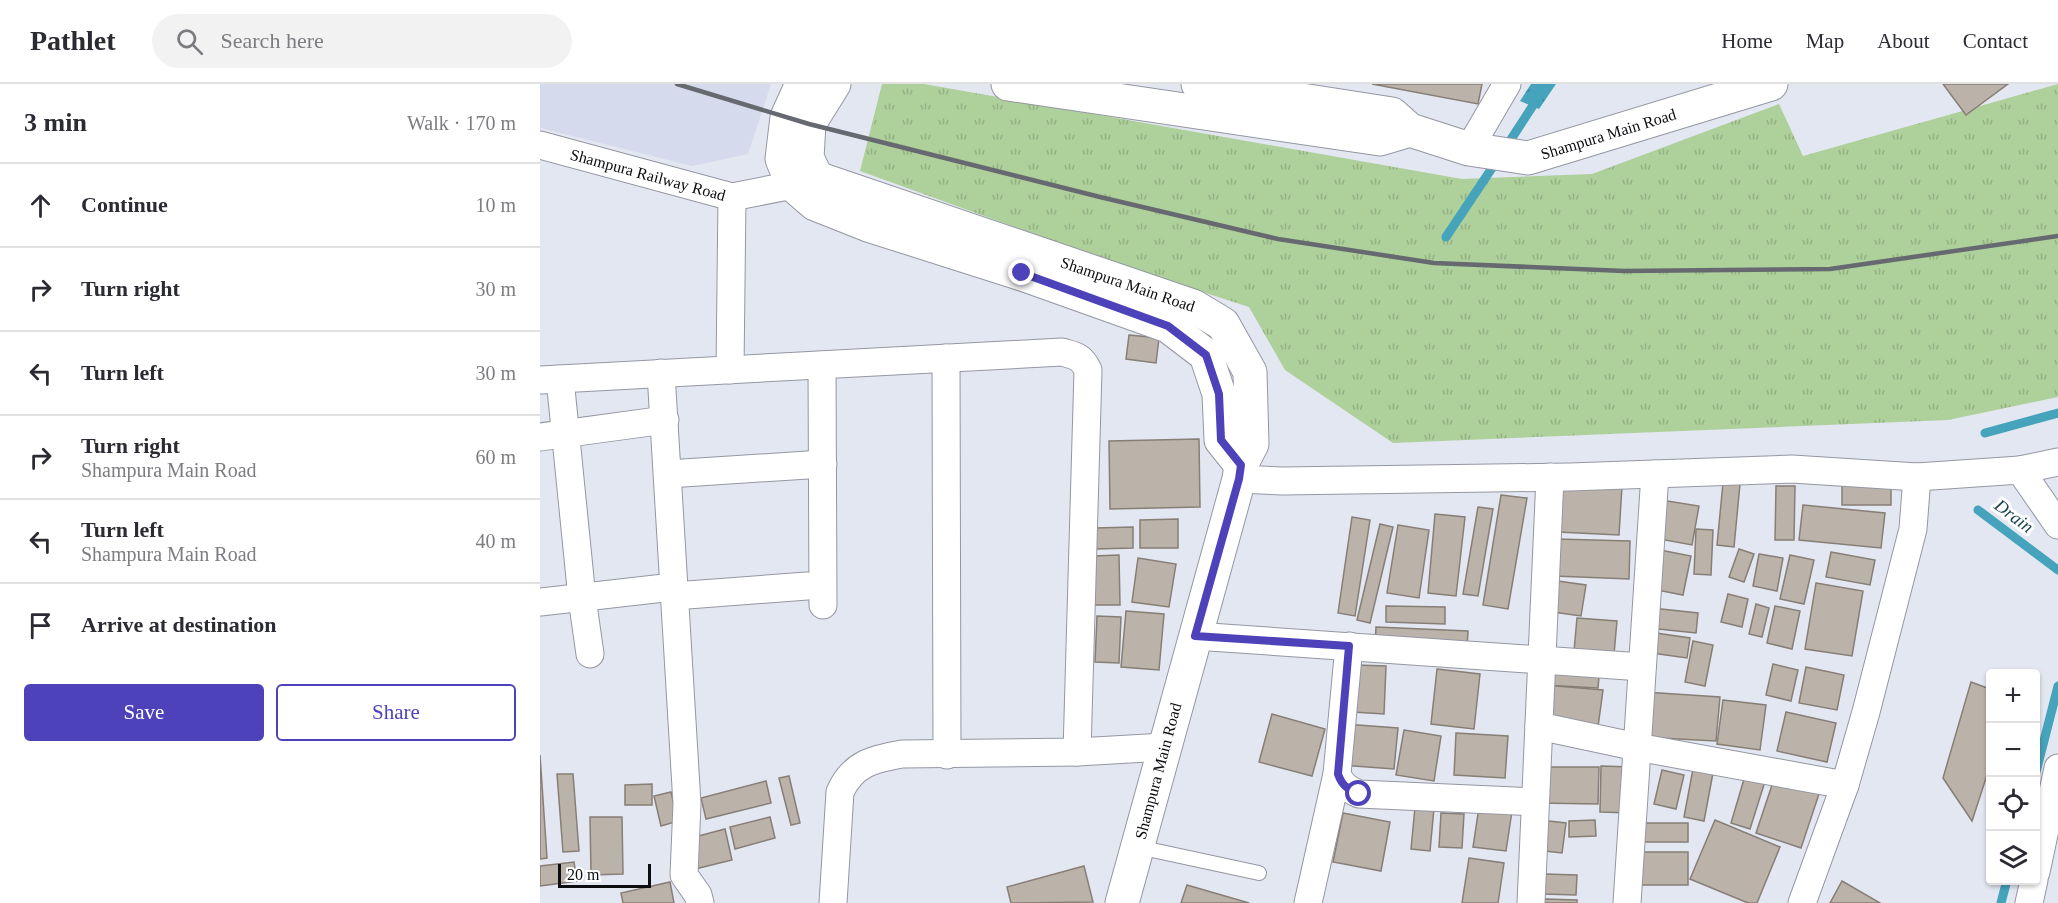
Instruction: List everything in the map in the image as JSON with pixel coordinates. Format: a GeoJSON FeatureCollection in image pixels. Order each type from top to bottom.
{"type":"FeatureCollection","features":[{"type":"Feature","properties":{"kind":"street","name":"Shampura Main Road"},"geometry":{"type":"LineString","coordinates":[[802,84],[787,117],[782,159],[793,185],[815,204],[868,225],[1022,273],[1168,326],[1206,355],[1219,394],[1221,440],[1240,472]]}},
{"type":"Feature","properties":{"kind":"street","name":"Shampura Main Road"},"geometry":{"type":"LineString","coordinates":[[834,84],[809,124],[807,158],[817,178],[1192,306],[1223,324],[1250,372],[1252,444],[1240,472],[1122,903]]}},
{"type":"Feature","properties":{"kind":"street"},"geometry":{"type":"LineString","coordinates":[[1008,84],[1380,139],[1410,130]]}},
{"type":"Feature","properties":{"kind":"street","name":"Shampura Main Road"},"geometry":{"type":"LineString","coordinates":[[1198,84],[1392,114],[1410,130],[1476,151],[1528,158],[1771,84]]}},
{"type":"Feature","properties":{"kind":"street"},"geometry":{"type":"LineString","coordinates":[[1476,151],[1507,84]]}},
{"type":"Feature","properties":{"kind":"street","name":"Shampura Railway Road"},"geometry":{"type":"LineString","coordinates":[[540,145],[732,197],[793,185]]}},
{"type":"Feature","properties":{"kind":"street"},"geometry":{"type":"LineString","coordinates":[[729,370],[732,197]]}},
{"type":"Feature","properties":{"kind":"street"},"geometry":{"type":"LineString","coordinates":[[590,654],[553,435],[550,380],[1062,352],[1084,361],[1088,370],[1077,752]]}},
{"type":"Feature","properties":{"kind":"street"},"geometry":{"type":"LineString","coordinates":[[946,358],[947,755]]}},
{"type":"Feature","properties":{"kind":"street"},"geometry":{"type":"LineString","coordinates":[[540,602],[674,592],[815,596],[823,464],[822,365]]}},
{"type":"Feature","properties":{"kind":"street"},"geometry":{"type":"LineString","coordinates":[[661,373],[687,804],[684,875],[698,895],[700,903]]}},
{"type":"Feature","properties":{"kind":"street"},"geometry":{"type":"LineString","coordinates":[[553,435],[664,420]]}},
{"type":"Feature","properties":{"kind":"street"},"geometry":{"type":"LineString","coordinates":[[1240,472],[1283,481],[1550,477],[1792,469],[1917,477],[2020,470],[2058,462]]}},
{"type":"Feature","properties":{"kind":"street"},"geometry":{"type":"LineString","coordinates":[[668,474],[823,464]]}},
{"type":"Feature","properties":{"kind":"street"},"geometry":{"type":"LineString","coordinates":[[2020,470],[2058,525]]}},
{"type":"Feature","properties":{"kind":"street"},"geometry":{"type":"LineString","coordinates":[[1627,903],[1655,474]]}},
{"type":"Feature","properties":{"kind":"street"},"geometry":{"type":"LineString","coordinates":[[1531,903],[1550,477]]}},
{"type":"Feature","properties":{"kind":"street"},"geometry":{"type":"LineString","coordinates":[[1802,903],[1845,785],[1866,712],[1913,529],[1917,477]]}},
{"type":"Feature","properties":{"kind":"street"},"geometry":{"type":"LineString","coordinates":[[1195,636],[1642,667]]}},
{"type":"Feature","properties":{"kind":"street"},"geometry":{"type":"LineString","coordinates":[[1308,903],[1338,774],[1349,646]]}},
{"type":"Feature","properties":{"kind":"street"},"geometry":{"type":"LineString","coordinates":[[1539,726],[1637,747],[1845,785]]}},
{"type":"Feature","properties":{"kind":"street"},"geometry":{"type":"LineString","coordinates":[[832,903],[840,792],[846,779],[858,768],[879,758],[902,754],[1077,752],[1165,747]]}},
{"type":"Feature","properties":{"kind":"street"},"geometry":{"type":"LineString","coordinates":[[2040,853],[2058,768]]}},
{"type":"Feature","properties":{"kind":"street"},"geometry":{"type":"LineString","coordinates":[[1338,774],[1341,783],[1359,794],[1535,802]]}},
{"type":"Feature","properties":{"kind":"street"},"geometry":{"type":"LineString","coordinates":[[2029,903],[2033,885]]}},
{"type":"Feature","properties":{"kind":"lane"},"geometry":{"type":"LineString","coordinates":[[1138,847],[1259,873]]}},
{"type":"Feature","properties":{"kind":"shaded area"},"geometry":{"type":"Polygon","coordinates":[[[540,84],[771,84],[748,154],[692,166],[540,128],[540,84]]]}},
{"type":"Feature","properties":{"kind":"green space"},"geometry":{"type":"Polygon","coordinates":[[[882,84],[924,84],[1462,179],[1592,174],[1779,104],[1803,156],[2058,84],[2058,397],[1948,420],[1393,443],[1285,370],[1249,307],[1122,266],[860,171],[882,84]]]}},
{"type":"Feature","properties":{"kind":"water"},"geometry":{"type":"Polygon","coordinates":[[[1531,84],[1556,84],[1539,109],[1520,101],[1531,84]]]}},
{"type":"Feature","properties":{"kind":"building"},"geometry":{"type":"Polygon","coordinates":[[[1372,84],[1482,84],[1478,104],[1372,84]]]}},
{"type":"Feature","properties":{"kind":"building"},"geometry":{"type":"Polygon","coordinates":[[[1943,84],[2008,84],[1966,115],[1943,84]]]}},
{"type":"Feature","properties":{"kind":"building"},"geometry":{"type":"Polygon","coordinates":[[[1129,335],[1159,338],[1156,363],[1126,359],[1129,335]]]}},
{"type":"Feature","properties":{"kind":"building"},"geometry":{"type":"Polygon","coordinates":[[[1199,439],[1200,507],[1110,509],[1109,441],[1199,439]]]}},
{"type":"Feature","properties":{"kind":"building"},"geometry":{"type":"Polygon","coordinates":[[[1842,479],[1891,479],[1891,505],[1842,505],[1842,479]]]}},
{"type":"Feature","properties":{"kind":"building"},"geometry":{"type":"Polygon","coordinates":[[[1561,483],[1622,486],[1619,535],[1558,532],[1561,483]]]}},
{"type":"Feature","properties":{"kind":"building"},"geometry":{"type":"Polygon","coordinates":[[[1723,483],[1740,484],[1734,547],[1717,545],[1723,483]]]}},
{"type":"Feature","properties":{"kind":"building"},"geometry":{"type":"Polygon","coordinates":[[[1776,486],[1795,486],[1794,540],[1775,540],[1776,486]]]}},
{"type":"Feature","properties":{"kind":"building"},"geometry":{"type":"Polygon","coordinates":[[[1501,495],[1527,498],[1508,609],[1483,605],[1501,495]]]}},
{"type":"Feature","properties":{"kind":"building"},"geometry":{"type":"Polygon","coordinates":[[[1661,500],[1699,506],[1692,545],[1654,538],[1661,500]]]}},
{"type":"Feature","properties":{"kind":"building"},"geometry":{"type":"Polygon","coordinates":[[[1803,505],[1885,513],[1881,548],[1799,540],[1803,505]]]}},
{"type":"Feature","properties":{"kind":"building"},"geometry":{"type":"Polygon","coordinates":[[[1478,507],[1493,509],[1478,596],[1463,594],[1478,507]]]}},
{"type":"Feature","properties":{"kind":"building"},"geometry":{"type":"Polygon","coordinates":[[[1435,514],[1465,517],[1456,596],[1428,593],[1435,514]]]}},
{"type":"Feature","properties":{"kind":"building"},"geometry":{"type":"Polygon","coordinates":[[[1352,517],[1370,520],[1355,616],[1338,613],[1352,517]]]}},
{"type":"Feature","properties":{"kind":"building"},"geometry":{"type":"Polygon","coordinates":[[[1178,519],[1178,548],[1140,548],[1140,520],[1178,519]]]}},
{"type":"Feature","properties":{"kind":"building"},"geometry":{"type":"Polygon","coordinates":[[[1380,524],[1393,527],[1370,623],[1357,620],[1380,524]]]}},
{"type":"Feature","properties":{"kind":"building"},"geometry":{"type":"Polygon","coordinates":[[[1398,525],[1429,530],[1419,598],[1387,593],[1398,525]]]}},
{"type":"Feature","properties":{"kind":"building"},"geometry":{"type":"Polygon","coordinates":[[[1133,527],[1133,548],[1095,549],[1095,528],[1133,527]]]}},
{"type":"Feature","properties":{"kind":"building"},"geometry":{"type":"Polygon","coordinates":[[[1696,529],[1713,530],[1711,575],[1694,574],[1696,529]]]}},
{"type":"Feature","properties":{"kind":"building"},"geometry":{"type":"Polygon","coordinates":[[[1556,539],[1630,541],[1629,579],[1555,576],[1556,539]]]}},
{"type":"Feature","properties":{"kind":"building"},"geometry":{"type":"Polygon","coordinates":[[[1739,549],[1754,554],[1744,582],[1729,577],[1739,549]]]}},
{"type":"Feature","properties":{"kind":"building"},"geometry":{"type":"Polygon","coordinates":[[[1660,550],[1691,556],[1683,595],[1652,589],[1660,550]]]}},
{"type":"Feature","properties":{"kind":"building"},"geometry":{"type":"Polygon","coordinates":[[[1831,552],[1875,560],[1870,585],[1826,577],[1831,552]]]}},
{"type":"Feature","properties":{"kind":"building"},"geometry":{"type":"Polygon","coordinates":[[[1759,554],[1783,558],[1777,591],[1753,586],[1759,554]]]}},
{"type":"Feature","properties":{"kind":"building"},"geometry":{"type":"Polygon","coordinates":[[[1119,555],[1120,605],[1094,605],[1093,556],[1119,555]]]}},
{"type":"Feature","properties":{"kind":"building"},"geometry":{"type":"Polygon","coordinates":[[[1790,555],[1814,560],[1804,604],[1780,599],[1790,555]]]}},
{"type":"Feature","properties":{"kind":"building"},"geometry":{"type":"Polygon","coordinates":[[[1138,558],[1176,564],[1169,607],[1132,602],[1138,558]]]}},
{"type":"Feature","properties":{"kind":"building"},"geometry":{"type":"Polygon","coordinates":[[[1558,581],[1586,585],[1581,616],[1553,612],[1558,581]]]}},
{"type":"Feature","properties":{"kind":"building"},"geometry":{"type":"Polygon","coordinates":[[[1816,583],[1863,591],[1852,656],[1805,649],[1816,583]]]}},
{"type":"Feature","properties":{"kind":"building"},"geometry":{"type":"Polygon","coordinates":[[[1728,594],[1748,599],[1742,627],[1721,622],[1728,594]]]}},
{"type":"Feature","properties":{"kind":"building"},"geometry":{"type":"Polygon","coordinates":[[[1756,604],[1769,608],[1762,637],[1749,634],[1756,604]]]}},
{"type":"Feature","properties":{"kind":"building"},"geometry":{"type":"Polygon","coordinates":[[[1386,606],[1445,607],[1445,624],[1386,622],[1386,606]]]}},
{"type":"Feature","properties":{"kind":"building"},"geometry":{"type":"Polygon","coordinates":[[[1775,606],[1800,611],[1792,649],[1767,643],[1775,606]]]}},
{"type":"Feature","properties":{"kind":"building"},"geometry":{"type":"Polygon","coordinates":[[[1652,608],[1698,613],[1696,633],[1649,628],[1652,608]]]}},
{"type":"Feature","properties":{"kind":"building"},"geometry":{"type":"Polygon","coordinates":[[[1126,611],[1164,614],[1159,670],[1121,667],[1126,611]]]}},
{"type":"Feature","properties":{"kind":"building"},"geometry":{"type":"Polygon","coordinates":[[[1097,616],[1121,617],[1119,663],[1095,662],[1097,616]]]}},
{"type":"Feature","properties":{"kind":"building"},"geometry":{"type":"Polygon","coordinates":[[[1577,618],[1617,621],[1614,654],[1574,651],[1577,618]]]}},
{"type":"Feature","properties":{"kind":"building"},"geometry":{"type":"Polygon","coordinates":[[[1376,627],[1468,631],[1467,648],[1375,644],[1376,627]]]}},
{"type":"Feature","properties":{"kind":"building"},"geometry":{"type":"Polygon","coordinates":[[[1649,632],[1690,638],[1687,658],[1645,652],[1649,632]]]}},
{"type":"Feature","properties":{"kind":"building"},"geometry":{"type":"Polygon","coordinates":[[[1693,641],[1713,645],[1705,686],[1685,682],[1693,641]]]}},
{"type":"Feature","properties":{"kind":"building"},"geometry":{"type":"Polygon","coordinates":[[[1545,663],[1600,666],[1598,688],[1543,685],[1545,663]]]}},
{"type":"Feature","properties":{"kind":"building"},"geometry":{"type":"Polygon","coordinates":[[[1773,664],[1798,670],[1791,701],[1766,695],[1773,664]]]}},
{"type":"Feature","properties":{"kind":"building"},"geometry":{"type":"Polygon","coordinates":[[[1356,665],[1386,666],[1384,714],[1353,712],[1356,665]]]}},
{"type":"Feature","properties":{"kind":"building"},"geometry":{"type":"Polygon","coordinates":[[[1806,667],[1844,675],[1837,710],[1799,703],[1806,667]]]}},
{"type":"Feature","properties":{"kind":"building"},"geometry":{"type":"Polygon","coordinates":[[[1437,669],[1480,674],[1474,729],[1431,724],[1437,669]]]}},
{"type":"Feature","properties":{"kind":"building"},"geometry":{"type":"Polygon","coordinates":[[[1971,682],[1986,688],[1986,778],[1972,821],[1943,778],[1971,682]]]}},
{"type":"Feature","properties":{"kind":"building"},"geometry":{"type":"Polygon","coordinates":[[[1545,685],[1603,690],[1598,727],[1542,722],[1545,685]]]}},
{"type":"Feature","properties":{"kind":"building"},"geometry":{"type":"Polygon","coordinates":[[[1644,692],[1720,697],[1716,741],[1640,737],[1644,692]]]}},
{"type":"Feature","properties":{"kind":"building"},"geometry":{"type":"Polygon","coordinates":[[[1723,700],[1766,705],[1760,750],[1717,744],[1723,700]]]}},
{"type":"Feature","properties":{"kind":"building"},"geometry":{"type":"Polygon","coordinates":[[[1786,712],[1836,723],[1827,762],[1777,751],[1786,712]]]}},
{"type":"Feature","properties":{"kind":"building"},"geometry":{"type":"Polygon","coordinates":[[[1272,714],[1325,729],[1312,776],[1259,762],[1272,714]]]}},
{"type":"Feature","properties":{"kind":"building"},"geometry":{"type":"Polygon","coordinates":[[[1344,724],[1398,728],[1394,769],[1341,765],[1344,724]]]}},
{"type":"Feature","properties":{"kind":"building"},"geometry":{"type":"Polygon","coordinates":[[[1404,730],[1441,736],[1434,781],[1396,775],[1404,730]]]}},
{"type":"Feature","properties":{"kind":"building"},"geometry":{"type":"Polygon","coordinates":[[[1456,733],[1508,736],[1505,778],[1454,775],[1456,733]]]}},
{"type":"Feature","properties":{"kind":"building"},"geometry":{"type":"Polygon","coordinates":[[[540,755],[547,858],[540,859],[540,755]]]}},
{"type":"Feature","properties":{"kind":"building"},"geometry":{"type":"Polygon","coordinates":[[[1601,766],[1632,767],[1630,813],[1600,812],[1601,766]]]}},
{"type":"Feature","properties":{"kind":"building"},"geometry":{"type":"Polygon","coordinates":[[[1539,767],[1599,767],[1598,804],[1538,803],[1539,767]]]}},
{"type":"Feature","properties":{"kind":"building"},"geometry":{"type":"Polygon","coordinates":[[[1693,769],[1713,773],[1704,821],[1684,817],[1693,769]]]}},
{"type":"Feature","properties":{"kind":"building"},"geometry":{"type":"Polygon","coordinates":[[[1747,769],[1767,775],[1750,829],[1731,823],[1747,769]]]}},
{"type":"Feature","properties":{"kind":"building"},"geometry":{"type":"Polygon","coordinates":[[[1662,770],[1684,775],[1676,809],[1654,804],[1662,770]]]}},
{"type":"Feature","properties":{"kind":"building"},"geometry":{"type":"Polygon","coordinates":[[[557,774],[573,774],[579,851],[563,852],[557,774]]]}},
{"type":"Feature","properties":{"kind":"building"},"geometry":{"type":"Polygon","coordinates":[[[789,776],[800,823],[791,825],[779,778],[789,776]]]}},
{"type":"Feature","properties":{"kind":"building"},"geometry":{"type":"Polygon","coordinates":[[[1775,776],[1820,791],[1801,848],[1756,833],[1775,776]]]}},
{"type":"Feature","properties":{"kind":"building"},"geometry":{"type":"Polygon","coordinates":[[[766,781],[771,803],[706,819],[701,798],[766,781]]]}},
{"type":"Feature","properties":{"kind":"building"},"geometry":{"type":"Polygon","coordinates":[[[652,784],[652,805],[625,805],[625,785],[652,784]]]}},
{"type":"Feature","properties":{"kind":"building"},"geometry":{"type":"Polygon","coordinates":[[[671,792],[678,821],[661,826],[654,796],[671,792]]]}},
{"type":"Feature","properties":{"kind":"building"},"geometry":{"type":"Polygon","coordinates":[[[1415,807],[1434,808],[1430,851],[1411,849],[1415,807]]]}},
{"type":"Feature","properties":{"kind":"building"},"geometry":{"type":"Polygon","coordinates":[[[1479,807],[1512,811],[1506,851],[1473,847],[1479,807]]]}},
{"type":"Feature","properties":{"kind":"building"},"geometry":{"type":"Polygon","coordinates":[[[1343,813],[1390,822],[1381,871],[1333,862],[1343,813]]]}},
{"type":"Feature","properties":{"kind":"building"},"geometry":{"type":"Polygon","coordinates":[[[1441,813],[1464,814],[1462,848],[1439,847],[1441,813]]]}},
{"type":"Feature","properties":{"kind":"building"},"geometry":{"type":"Polygon","coordinates":[[[590,817],[622,817],[623,874],[591,875],[590,817]]]}},
{"type":"Feature","properties":{"kind":"building"},"geometry":{"type":"Polygon","coordinates":[[[770,817],[775,838],[735,849],[730,827],[770,817]]]}},
{"type":"Feature","properties":{"kind":"building"},"geometry":{"type":"Polygon","coordinates":[[[1540,820],[1566,823],[1562,853],[1536,850],[1540,820]]]}},
{"type":"Feature","properties":{"kind":"building"},"geometry":{"type":"Polygon","coordinates":[[[1595,820],[1596,836],[1569,837],[1569,821],[1595,820]]]}},
{"type":"Feature","properties":{"kind":"building"},"geometry":{"type":"Polygon","coordinates":[[[1715,820],[1780,847],[1757,903],[1748,903],[1690,879],[1715,820]]]}},
{"type":"Feature","properties":{"kind":"building"},"geometry":{"type":"Polygon","coordinates":[[[1637,823],[1688,823],[1688,842],[1637,842],[1637,823]]]}},
{"type":"Feature","properties":{"kind":"building"},"geometry":{"type":"Polygon","coordinates":[[[725,829],[732,860],[695,869],[687,839],[725,829]]]}},
{"type":"Feature","properties":{"kind":"building"},"geometry":{"type":"Polygon","coordinates":[[[1635,852],[1688,852],[1688,885],[1635,885],[1635,852]]]}},
{"type":"Feature","properties":{"kind":"building"},"geometry":{"type":"Polygon","coordinates":[[[1469,858],[1504,863],[1498,903],[1462,903],[1469,858]]]}},
{"type":"Feature","properties":{"kind":"building"},"geometry":{"type":"Polygon","coordinates":[[[574,862],[577,881],[540,886],[540,866],[574,862]]]}},
{"type":"Feature","properties":{"kind":"building"},"geometry":{"type":"Polygon","coordinates":[[[1084,866],[1093,902],[1011,903],[1007,887],[1084,866]]]}},
{"type":"Feature","properties":{"kind":"building"},"geometry":{"type":"Polygon","coordinates":[[[1545,874],[1577,875],[1576,895],[1544,894],[1545,874]]]}},
{"type":"Feature","properties":{"kind":"building"},"geometry":{"type":"Polygon","coordinates":[[[1842,881],[1880,903],[1830,903],[1842,881]]]}},
{"type":"Feature","properties":{"kind":"building"},"geometry":{"type":"Polygon","coordinates":[[[670,882],[674,903],[623,903],[621,893],[670,882]]]}},
{"type":"Feature","properties":{"kind":"building"},"geometry":{"type":"Polygon","coordinates":[[[1187,885],[1249,903],[1181,903],[1187,885]]]}},
{"type":"Feature","properties":{"kind":"building"},"geometry":{"type":"Polygon","coordinates":[[[1545,899],[1577,900],[1577,903],[1544,903],[1545,899]]]}},
{"type":"Feature","properties":{"kind":"waterway"},"geometry":{"type":"LineString","coordinates":[[1506,147],[1547,84]]}},
{"type":"Feature","properties":{"kind":"waterway"},"geometry":{"type":"LineString","coordinates":[[1446,237],[1498,159]]}},
{"type":"Feature","properties":{"kind":"waterway","name":"Drain"},"geometry":{"type":"LineString","coordinates":[[1985,433],[2058,413]]}},
{"type":"Feature","properties":{"kind":"waterway","name":"Drain"},"geometry":{"type":"LineString","coordinates":[[1978,510],[2058,570]]}},
{"type":"Feature","properties":{"kind":"waterway","name":"Drain"},"geometry":{"type":"LineString","coordinates":[[2040,756],[2058,686]]}},
{"type":"Feature","properties":{"kind":"waterway","name":"Drain"},"geometry":{"type":"LineString","coordinates":[[2001,903],[2006,885]]}},
{"type":"Feature","properties":{"kind":"railway"},"geometry":{"type":"LineString","coordinates":[[677,84],[809,124],[1100,197],[1278,239],[1434,263],[1624,271],[1830,269],[2058,236]]}},
{"type":"Feature","properties":{"kind":"route"},"geometry":{"type":"LineString","coordinates":[[1022,273],[1168,326],[1206,355],[1219,394],[1221,440],[1241,465],[1195,636],[1349,646],[1338,774],[1341,783],[1359,794]]}}]}
